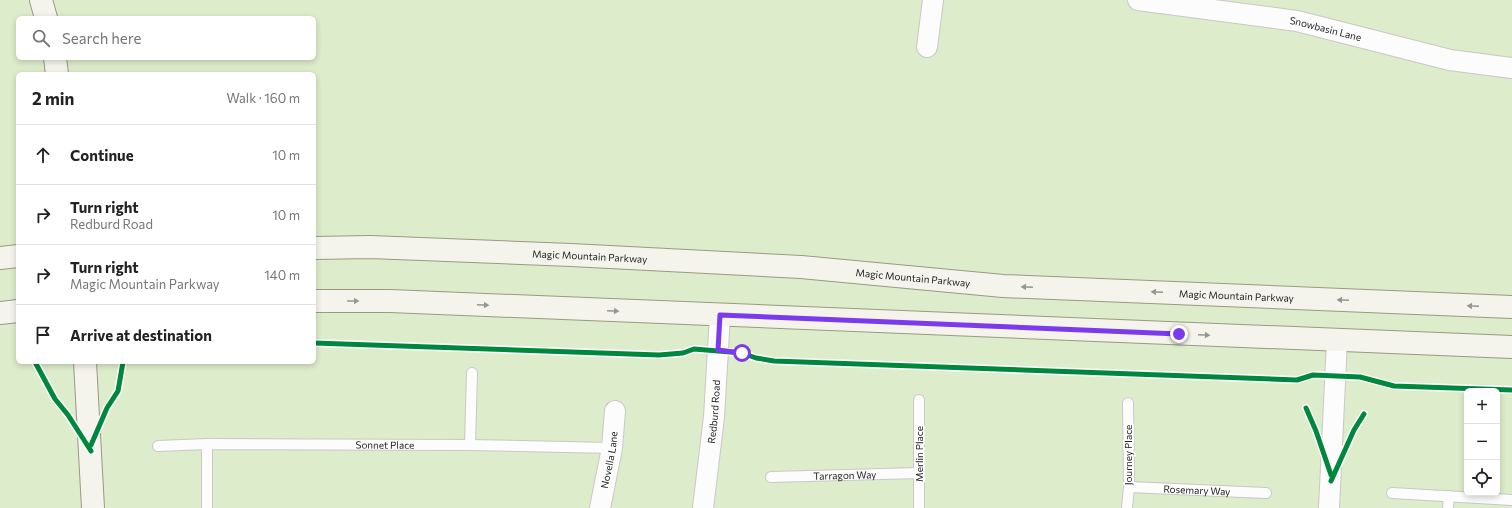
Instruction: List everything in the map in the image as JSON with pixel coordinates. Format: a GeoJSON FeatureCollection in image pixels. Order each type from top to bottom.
{"type":"FeatureCollection","features":[{"type":"Feature","properties":{"kind":"street"},"geometry":{"type":"LineString","coordinates":[[41,0],[45,16]]}},
{"type":"Feature","properties":{"kind":"street"},"geometry":{"type":"LineString","coordinates":[[927,47],[933,0]]}},
{"type":"Feature","properties":{"kind":"street","name":"Snowbasin Lane"},"geometry":{"type":"LineString","coordinates":[[1138,0],[1187,3],[1297,21],[1450,60],[1512,68]]}},
{"type":"Feature","properties":{"kind":"street"},"geometry":{"type":"LineString","coordinates":[[55,60],[57,72]]}},
{"type":"Feature","properties":{"kind":"street","name":"Magic Mountain Parkway"},"geometry":{"type":"LineString","coordinates":[[316,248],[370,247],[571,255],[802,267],[1003,286],[1512,308]]}},
{"type":"Feature","properties":{"kind":"street"},"geometry":{"type":"LineString","coordinates":[[0,258],[16,256]]}},
{"type":"Feature","properties":{"kind":"street"},"geometry":{"type":"LineString","coordinates":[[316,300],[390,301],[1512,347]]}},
{"type":"Feature","properties":{"kind":"street"},"geometry":{"type":"LineString","coordinates":[[0,313],[16,311]]}},
{"type":"Feature","properties":{"kind":"street","name":"Redburd Road"},"geometry":{"type":"LineString","coordinates":[[703,508],[714,418],[720,315]]}},
{"type":"Feature","properties":{"kind":"street"},"geometry":{"type":"LineString","coordinates":[[1329,508],[1337,340]]}},
{"type":"Feature","properties":{"kind":"street"},"geometry":{"type":"LineString","coordinates":[[85,364],[93,508]]}},
{"type":"Feature","properties":{"kind":"street","name":"Novella Lane"},"geometry":{"type":"LineString","coordinates":[[600,508],[612,448],[615,411]]}},
{"type":"Feature","properties":{"kind":"lane"},"geometry":{"type":"LineString","coordinates":[[470,445],[472,373]]}},
{"type":"Feature","properties":{"kind":"lane","name":"Merlin Place"},"geometry":{"type":"LineString","coordinates":[[919,400],[919,508]]}},
{"type":"Feature","properties":{"kind":"lane","name":"Journey Place"},"geometry":{"type":"LineString","coordinates":[[1127,508],[1129,487],[1128,403]]}},
{"type":"Feature","properties":{"kind":"lane"},"geometry":{"type":"LineString","coordinates":[[207,444],[207,508]]}},
{"type":"Feature","properties":{"kind":"lane","name":"Sonnet Place"},"geometry":{"type":"LineString","coordinates":[[158,446],[207,444],[470,445],[612,448]]}},
{"type":"Feature","properties":{"kind":"lane","name":"Tarragon Way"},"geometry":{"type":"LineString","coordinates":[[771,477],[919,473]]}},
{"type":"Feature","properties":{"kind":"lane","name":"Rosemary Way"},"geometry":{"type":"LineString","coordinates":[[1129,487],[1266,493]]}},
{"type":"Feature","properties":{"kind":"lane"},"geometry":{"type":"LineString","coordinates":[[1392,493],[1512,500]]}},
{"type":"Feature","properties":{"kind":"lane"},"geometry":{"type":"LineString","coordinates":[[1448,508],[1449,496]]}},
{"type":"Feature","properties":{"kind":"green space"},"geometry":{"type":"Polygon","coordinates":[[[0,0],[1512,0],[1512,508],[0,508],[0,0]]]}},
{"type":"Feature","properties":{"kind":"cycle path"},"geometry":{"type":"LineString","coordinates":[[316,343],[659,355],[683,353],[694,349],[742,353],[756,358],[774,361],[1297,380],[1313,375],[1360,377],[1394,386],[1512,390]]}},
{"type":"Feature","properties":{"kind":"cycle path"},"geometry":{"type":"LineString","coordinates":[[36,364],[55,399],[68,415],[91,451]]}},
{"type":"Feature","properties":{"kind":"cycle path"},"geometry":{"type":"LineString","coordinates":[[91,445],[107,408],[118,391],[123,364]]}},
{"type":"Feature","properties":{"kind":"cycle path"},"geometry":{"type":"LineString","coordinates":[[1306,408],[1316,431],[1331,475]]}},
{"type":"Feature","properties":{"kind":"cycle path"},"geometry":{"type":"LineString","coordinates":[[1331,481],[1354,430],[1364,414]]}},
{"type":"Feature","properties":{"kind":"route"},"geometry":{"type":"LineString","coordinates":[[742,353],[718,350],[720,315],[1179,334]]}}]}
